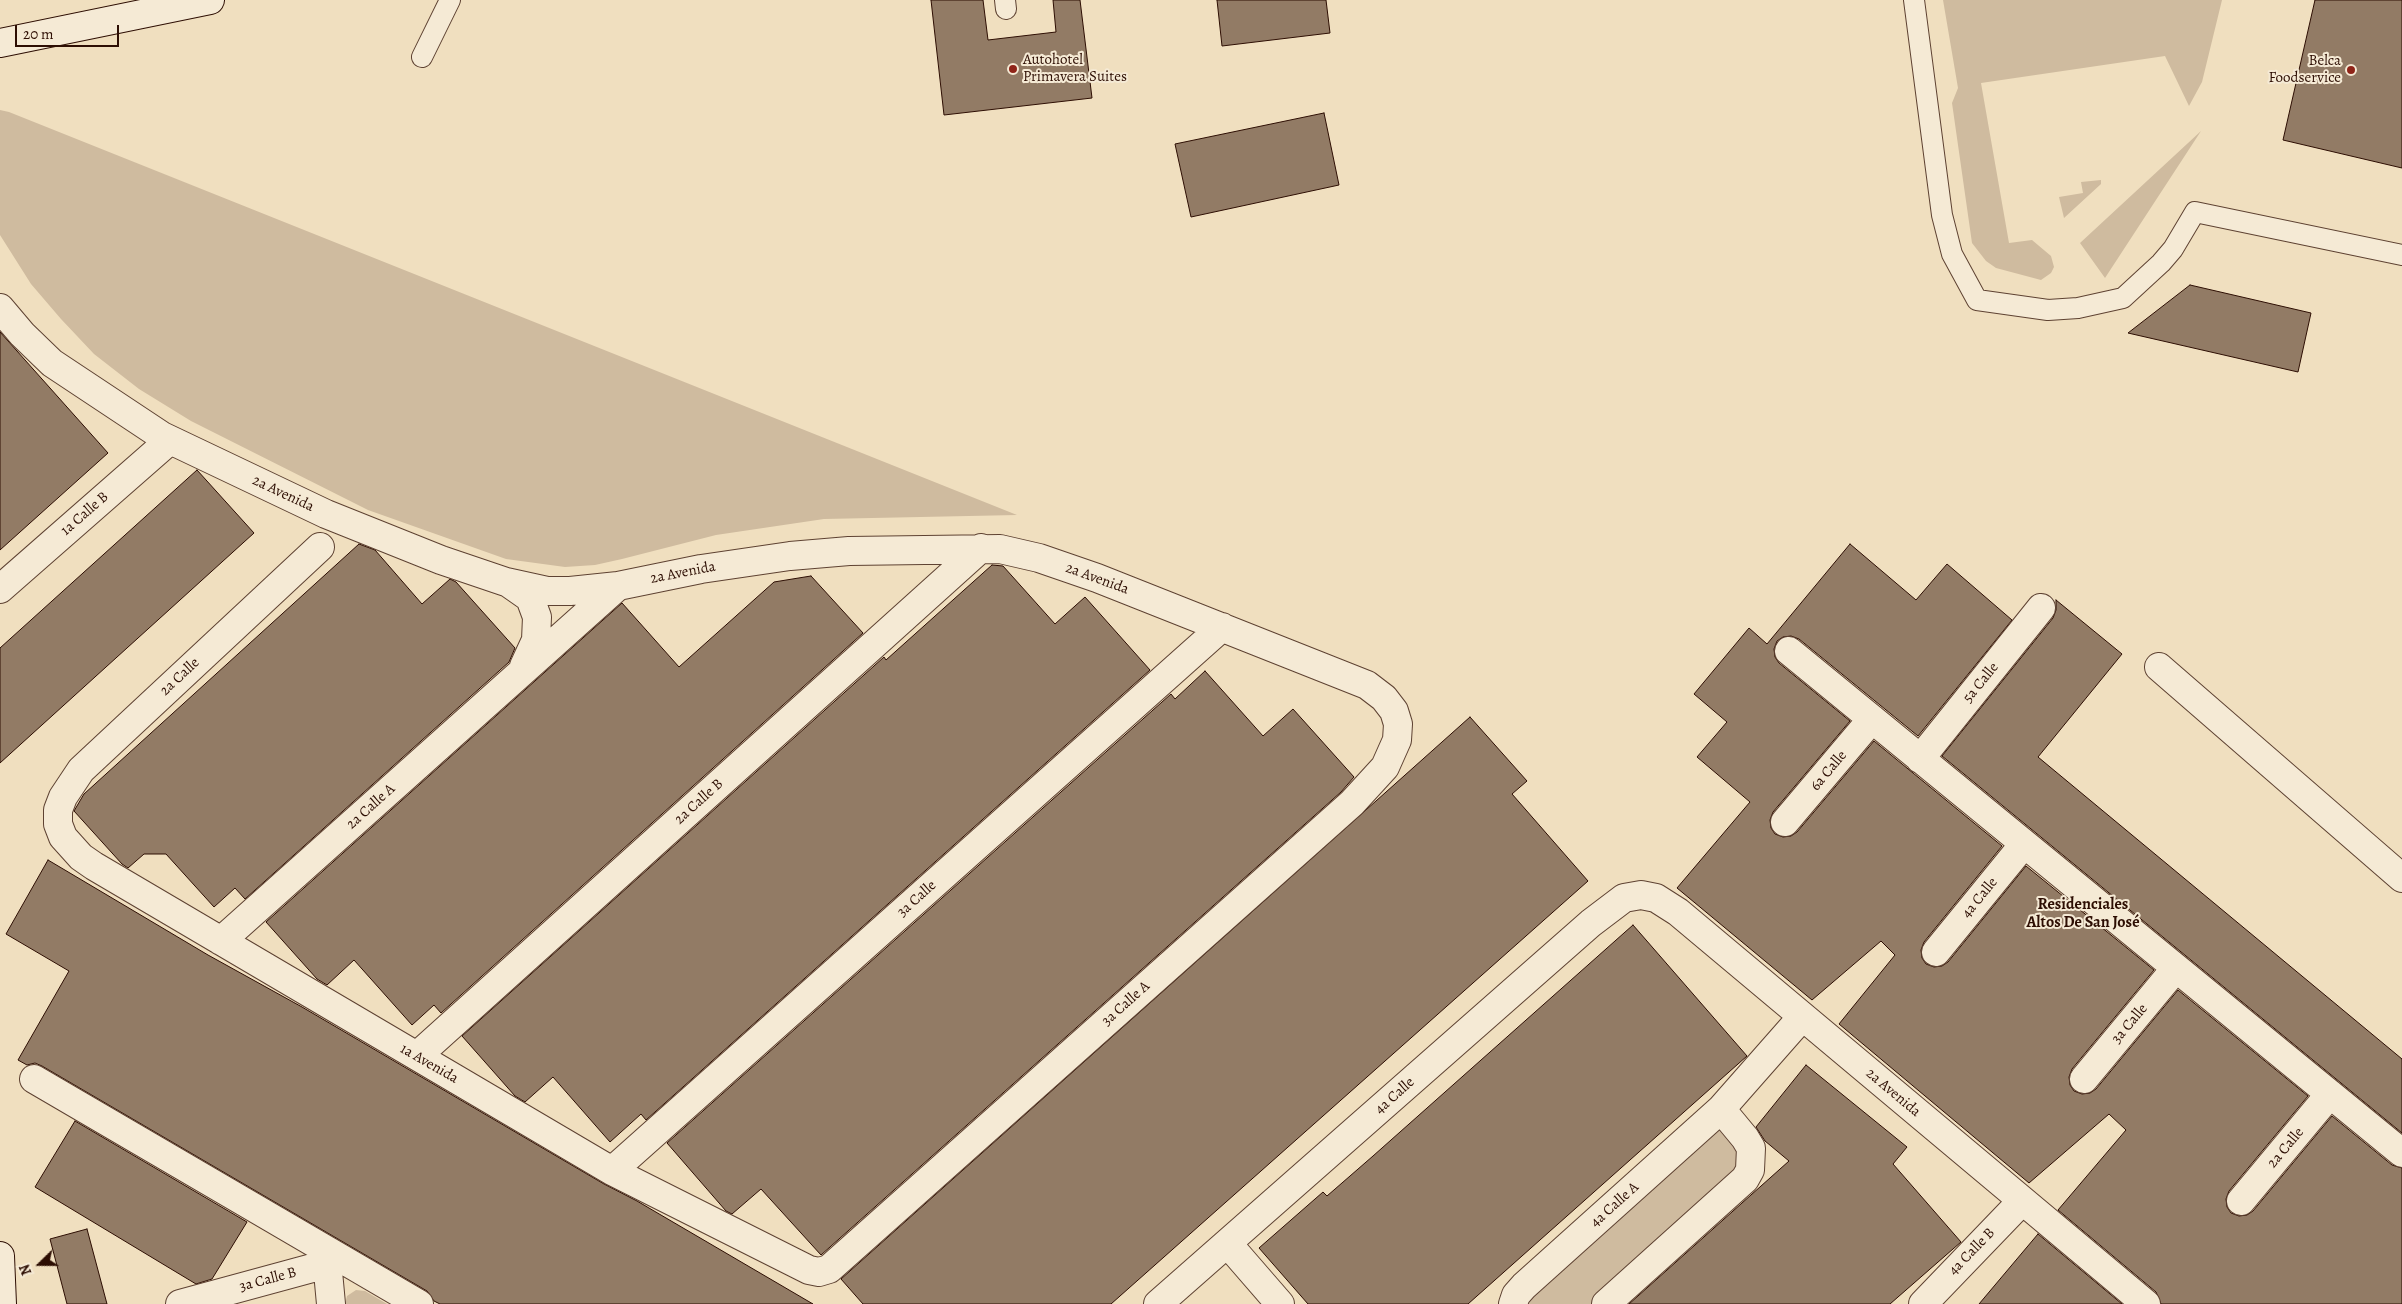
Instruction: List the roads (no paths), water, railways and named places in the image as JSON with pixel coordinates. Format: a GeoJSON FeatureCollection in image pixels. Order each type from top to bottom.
{"type":"FeatureCollection","features":[{"type":"Feature","properties":{"kind":"street"},"geometry":{"type":"LineString","coordinates":[[0,43],[210,0]]}},
{"type":"Feature","properties":{"kind":"street","name":"2a Avenida"},"geometry":{"type":"LineString","coordinates":[[0,308],[22,334],[52,363],[80,384],[170,440],[326,514],[441,560],[506,582],[547,591],[578,590],[618,586],[701,569],[790,556],[849,551],[1000,549],[1039,558],[1222,627],[1367,685],[1384,698],[1394,711],[1398,724]]}},
{"type":"Feature","properties":{"kind":"street","name":"1a Calle B"},"geometry":{"type":"LineString","coordinates":[[0,589],[170,440]]}},
{"type":"Feature","properties":{"kind":"street","name":"2a Calle"},"geometry":{"type":"LineString","coordinates":[[58,817],[62,797],[81,770],[320,547]]}},
{"type":"Feature","properties":{"kind":"street","name":"2a Calle B"},"geometry":{"type":"LineString","coordinates":[[417,1056],[981,548]]}},
{"type":"Feature","properties":{"kind":"street","name":"2a Calle A"},"geometry":{"type":"LineString","coordinates":[[506,582],[530,598],[538,622],[534,647],[520,673]]}},
{"type":"Feature","properties":{"kind":"street","name":"2a Calle A"},"geometry":{"type":"LineString","coordinates":[[221,941],[618,586]]}},
{"type":"Feature","properties":{"kind":"street","name":"5a Calle"},"geometry":{"type":"LineString","coordinates":[[1920,759],[2041,608]]}},
{"type":"Feature","properties":{"kind":"street","name":"3a Calle"},"geometry":{"type":"LineString","coordinates":[[612,1171],[1222,627]]}},
{"type":"Feature","properties":{"kind":"street"},"geometry":{"type":"LineString","coordinates":[[1789,651],[2402,1153]]}},
{"type":"Feature","properties":{"kind":"street"},"geometry":{"type":"LineString","coordinates":[[2159,667],[2402,878]]}},
{"type":"Feature","properties":{"kind":"street","name":"6a Calle"},"geometry":{"type":"LineString","coordinates":[[1786,822],[1872,719]]}},
{"type":"Feature","properties":{"kind":"street","name":"3a Calle A"},"geometry":{"type":"LineString","coordinates":[[829,1269],[1352,803],[1385,767],[1397,740],[1398,724]]}},
{"type":"Feature","properties":{"kind":"street","name":"1a Avenida"},"geometry":{"type":"LineString","coordinates":[[58,817],[63,837],[81,857],[612,1171],[809,1270],[819,1272],[829,1269]]}},
{"type":"Feature","properties":{"kind":"street","name":"4a Calle"},"geometry":{"type":"LineString","coordinates":[[1936,952],[2024,844]]}},
{"type":"Feature","properties":{"kind":"street","name":"2a Avenida"},"geometry":{"type":"LineString","coordinates":[[1635,895],[1656,898],[1678,912],[2146,1304]]}},
{"type":"Feature","properties":{"kind":"street","name":"4a Calle"},"geometry":{"type":"LineString","coordinates":[[1158,1304],[1613,904],[1635,895]]}},
{"type":"Feature","properties":{"kind":"street","name":"3a Calle"},"geometry":{"type":"LineString","coordinates":[[2084,1079],[2176,968]]}},
{"type":"Feature","properties":{"kind":"street","name":"4a Calle A"},"geometry":{"type":"LineString","coordinates":[[1513,1304],[1516,1295],[1524,1286],[1721,1109],[1802,1017]]}},
{"type":"Feature","properties":{"kind":"street"},"geometry":{"type":"LineString","coordinates":[[34,1078],[327,1257],[419,1304]]}},
{"type":"Feature","properties":{"kind":"street","name":"2a Calle"},"geometry":{"type":"LineString","coordinates":[[2241,1201],[2330,1094]]}},
{"type":"Feature","properties":{"kind":"street"},"geometry":{"type":"LineString","coordinates":[[1606,1304],[1745,1179],[1750,1170],[1751,1148],[1721,1109]]}},
{"type":"Feature","properties":{"kind":"street","name":"4a Calle B"},"geometry":{"type":"LineString","coordinates":[[1923,1304],[2022,1201]]}},
{"type":"Feature","properties":{"kind":"street"},"geometry":{"type":"LineString","coordinates":[[1228,1244],[1280,1304]]}},
{"type":"Feature","properties":{"kind":"street"},"geometry":{"type":"LineString","coordinates":[[0,1256],[2,1304]]}},
{"type":"Feature","properties":{"kind":"street"},"geometry":{"type":"LineString","coordinates":[[327,1257],[331,1304]]}},
{"type":"Feature","properties":{"kind":"street","name":"3a Calle B"},"geometry":{"type":"LineString","coordinates":[[180,1304],[327,1257]]}},
{"type":"Feature","properties":{"kind":"lane"},"geometry":{"type":"LineString","coordinates":[[422,56],[450,0]]}},
{"type":"Feature","properties":{"kind":"lane"},"geometry":{"type":"LineString","coordinates":[[1914,0],[1942,215],[1952,254],[1977,300],[2048,310],[2078,308],[2123,298],[2144,281],[2167,256],[2195,212],[2402,255]]}},
{"type":"Feature","properties":{"kind":"place","name":"Autohotel Primavera Suites"},"geometry":{"type":"Point","coordinates":[1013,69]}},
{"type":"Feature","properties":{"kind":"place","name":"Belca Foodservice"},"geometry":{"type":"Point","coordinates":[2351,70]}},
{"type":"Feature","properties":{"kind":"district","name":"Residenciales Altos De San José"},"geometry":{"type":"Point","coordinates":[2083,914]}}]}
